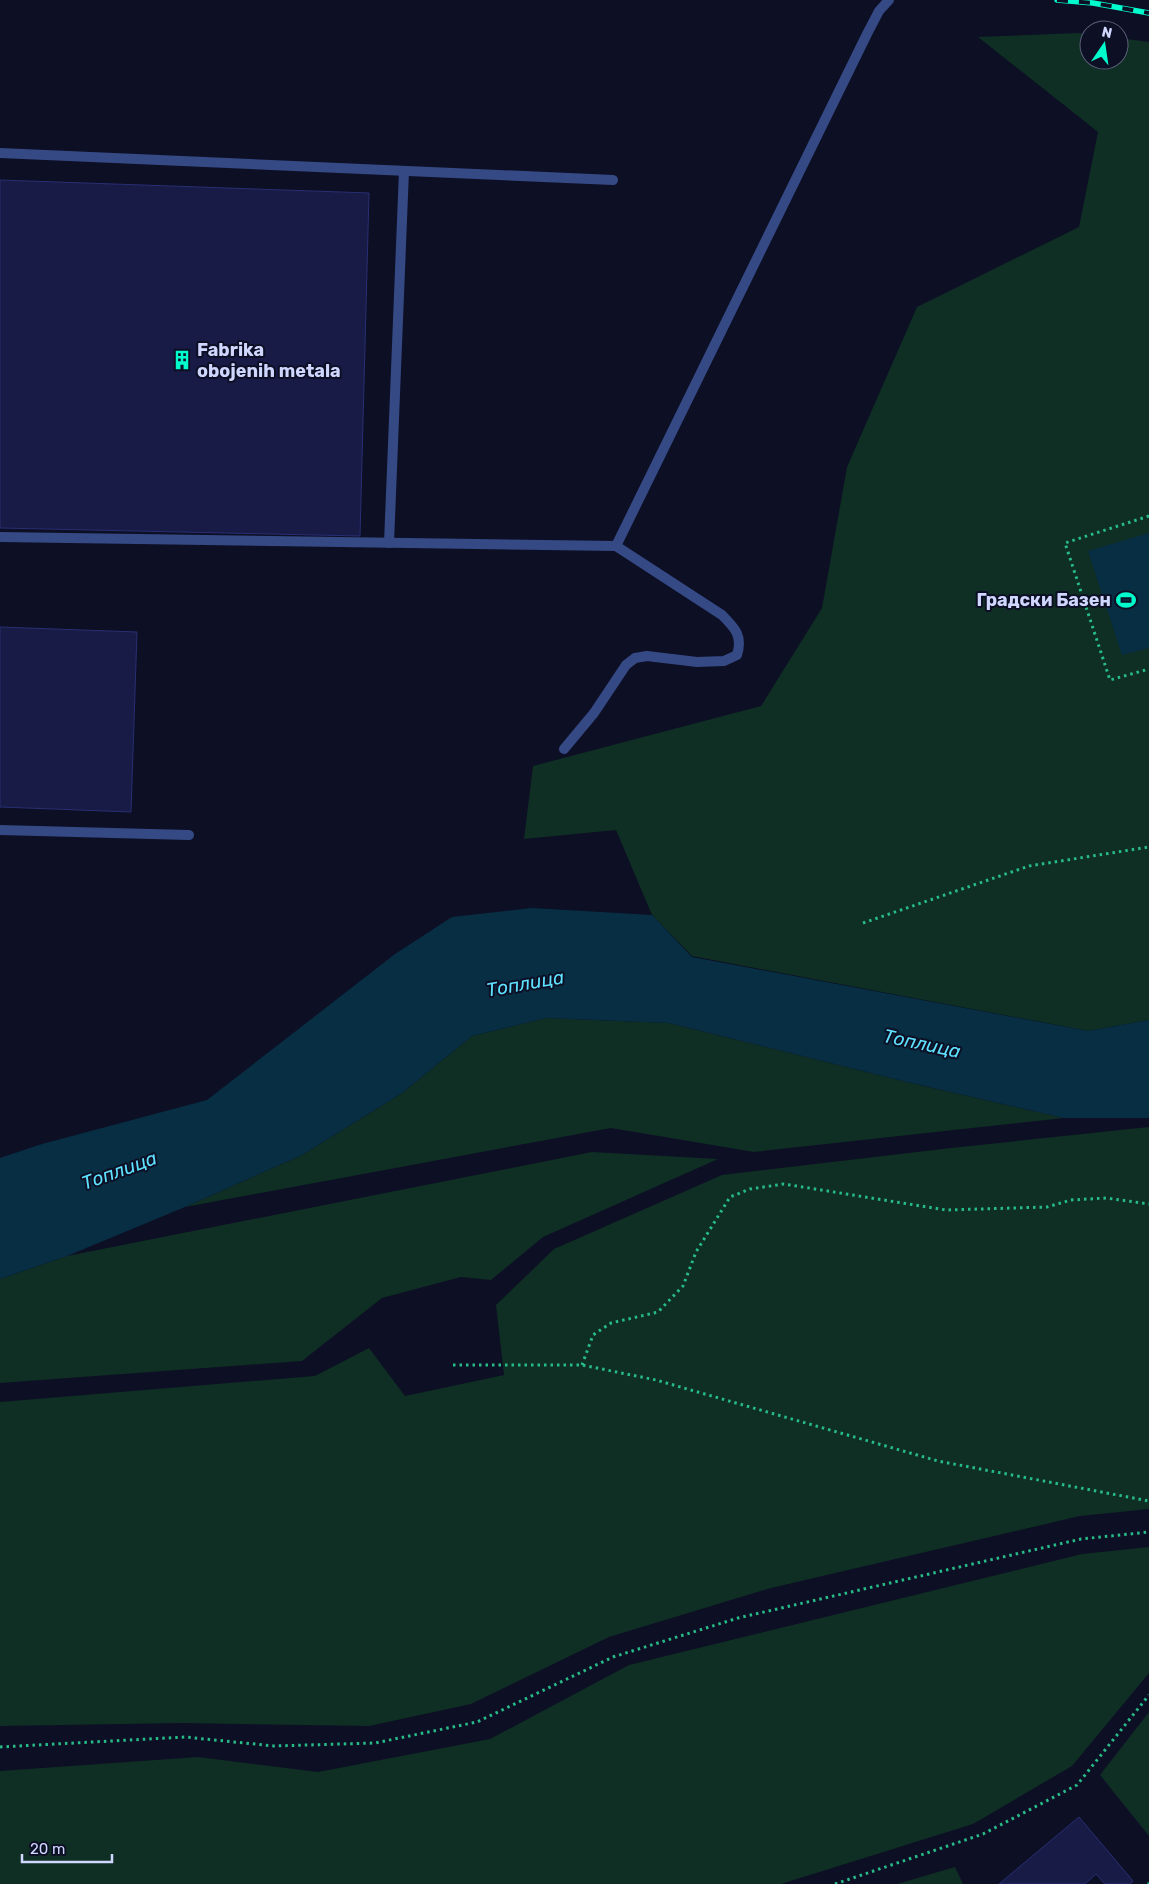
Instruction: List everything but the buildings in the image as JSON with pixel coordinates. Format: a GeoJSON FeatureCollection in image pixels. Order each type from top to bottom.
{"type":"FeatureCollection","features":[{"type":"Feature","properties":{"kind":"lane"},"geometry":{"type":"LineString","coordinates":[[616,546],[867,34],[879,11],[889,0]]}},
{"type":"Feature","properties":{"kind":"lane"},"geometry":{"type":"LineString","coordinates":[[0,153],[613,180]]}},
{"type":"Feature","properties":{"kind":"lane"},"geometry":{"type":"LineString","coordinates":[[389,542],[404,171]]}},
{"type":"Feature","properties":{"kind":"lane"},"geometry":{"type":"LineString","coordinates":[[0,537],[616,546],[722,615],[736,629],[740,644],[737,655],[724,662],[697,662],[647,656],[635,658],[626,666],[594,713],[564,749]]}},
{"type":"Feature","properties":{"kind":"lane"},"geometry":{"type":"LineString","coordinates":[[0,830],[190,835]]}},
{"type":"Feature","properties":{"kind":"path"},"geometry":{"type":"LineString","coordinates":[[1149,516],[1065,543],[1110,680],[1149,669]]}},
{"type":"Feature","properties":{"kind":"path"},"geometry":{"type":"LineString","coordinates":[[863,923],[1029,866],[1149,847]]}},
{"type":"Feature","properties":{"kind":"path"},"geometry":{"type":"LineString","coordinates":[[582,1366],[594,1335],[611,1322],[658,1312],[683,1286],[696,1252],[730,1197],[750,1189],[784,1184],[946,1210],[1047,1207],[1071,1200],[1106,1198],[1149,1204]]}},
{"type":"Feature","properties":{"kind":"path"},"geometry":{"type":"LineString","coordinates":[[453,1365],[582,1366],[656,1380],[938,1461],[1149,1501]]}},
{"type":"Feature","properties":{"kind":"path"},"geometry":{"type":"LineString","coordinates":[[0,1747],[185,1737],[274,1746],[375,1743],[477,1722],[613,1657],[738,1618],[1081,1539],[1149,1532]]}},
{"type":"Feature","properties":{"kind":"path"},"geometry":{"type":"LineString","coordinates":[[835,1884],[983,1834],[1077,1785],[1149,1695]]}},
{"type":"Feature","properties":{"kind":"green space"},"geometry":{"type":"Polygon","coordinates":[[[1079,33],[1079,70],[1129,70],[1129,39],[1149,42],[1149,1020],[1088,1031],[692,956],[652,915],[616,830],[524,839],[533,766],[761,706],[822,608],[847,467],[917,307],[1079,227],[1098,132],[978,37],[1079,33]]]}},
{"type":"Feature","properties":{"kind":"green space"},"geometry":{"type":"Polygon","coordinates":[[[546,1018],[669,1023],[907,1082],[1064,1118],[754,1152],[611,1128],[185,1207],[302,1155],[402,1093],[472,1036],[546,1018]]]}},
{"type":"Feature","properties":{"kind":"green space"},"geometry":{"type":"Polygon","coordinates":[[[1149,1127],[1149,1509],[1080,1516],[771,1588],[609,1637],[471,1704],[369,1726],[181,1723],[0,1726],[0,1402],[315,1376],[369,1348],[405,1396],[504,1375],[496,1305],[554,1249],[722,1175],[1149,1127]]]}},
{"type":"Feature","properties":{"kind":"green space"},"geometry":{"type":"Polygon","coordinates":[[[592,1152],[718,1159],[543,1237],[491,1280],[461,1277],[382,1298],[302,1361],[0,1383],[0,1279],[67,1256],[592,1152]]]}},
{"type":"Feature","properties":{"kind":"green space"},"geometry":{"type":"Polygon","coordinates":[[[1149,1547],[1149,1673],[1072,1766],[973,1824],[781,1884],[0,1884],[0,1771],[198,1757],[318,1772],[490,1739],[629,1665],[1082,1554],[1149,1547]]]}},
{"type":"Feature","properties":{"kind":"green space"},"geometry":{"type":"Polygon","coordinates":[[[1149,1712],[1149,1836],[1100,1775],[1149,1712]]]}},
{"type":"Feature","properties":{"kind":"green space"},"geometry":{"type":"Polygon","coordinates":[[[955,1867],[963,1884],[897,1884],[955,1867]]]}},
{"type":"Feature","properties":{"kind":"water","name":"Градски Базен"},"geometry":{"type":"Polygon","coordinates":[[[1149,533],[1149,648],[1122,655],[1088,551],[1149,533]]]}},
{"type":"Feature","properties":{"kind":"water","name":"Топлица"},"geometry":{"type":"Polygon","coordinates":[[[532,908],[652,915],[692,957],[1088,1031],[1149,1020],[1149,1118],[1064,1118],[907,1082],[669,1023],[546,1018],[472,1036],[402,1093],[302,1155],[185,1207],[67,1256],[0,1279],[0,1158],[42,1144],[207,1100],[395,954],[452,917],[532,908]]]}},
{"type":"Feature","properties":{"kind":"railway"},"geometry":{"type":"LineString","coordinates":[[1057,0],[1093,3],[1149,13]]}},
{"type":"Feature","properties":{"kind":"place","name":"Fabrika obojenih metala"},"geometry":{"type":"Point","coordinates":[182,360]}},
{"type":"Feature","properties":{"kind":"place","name":"Градски Базен"},"geometry":{"type":"Point","coordinates":[1126,600]}}]}
